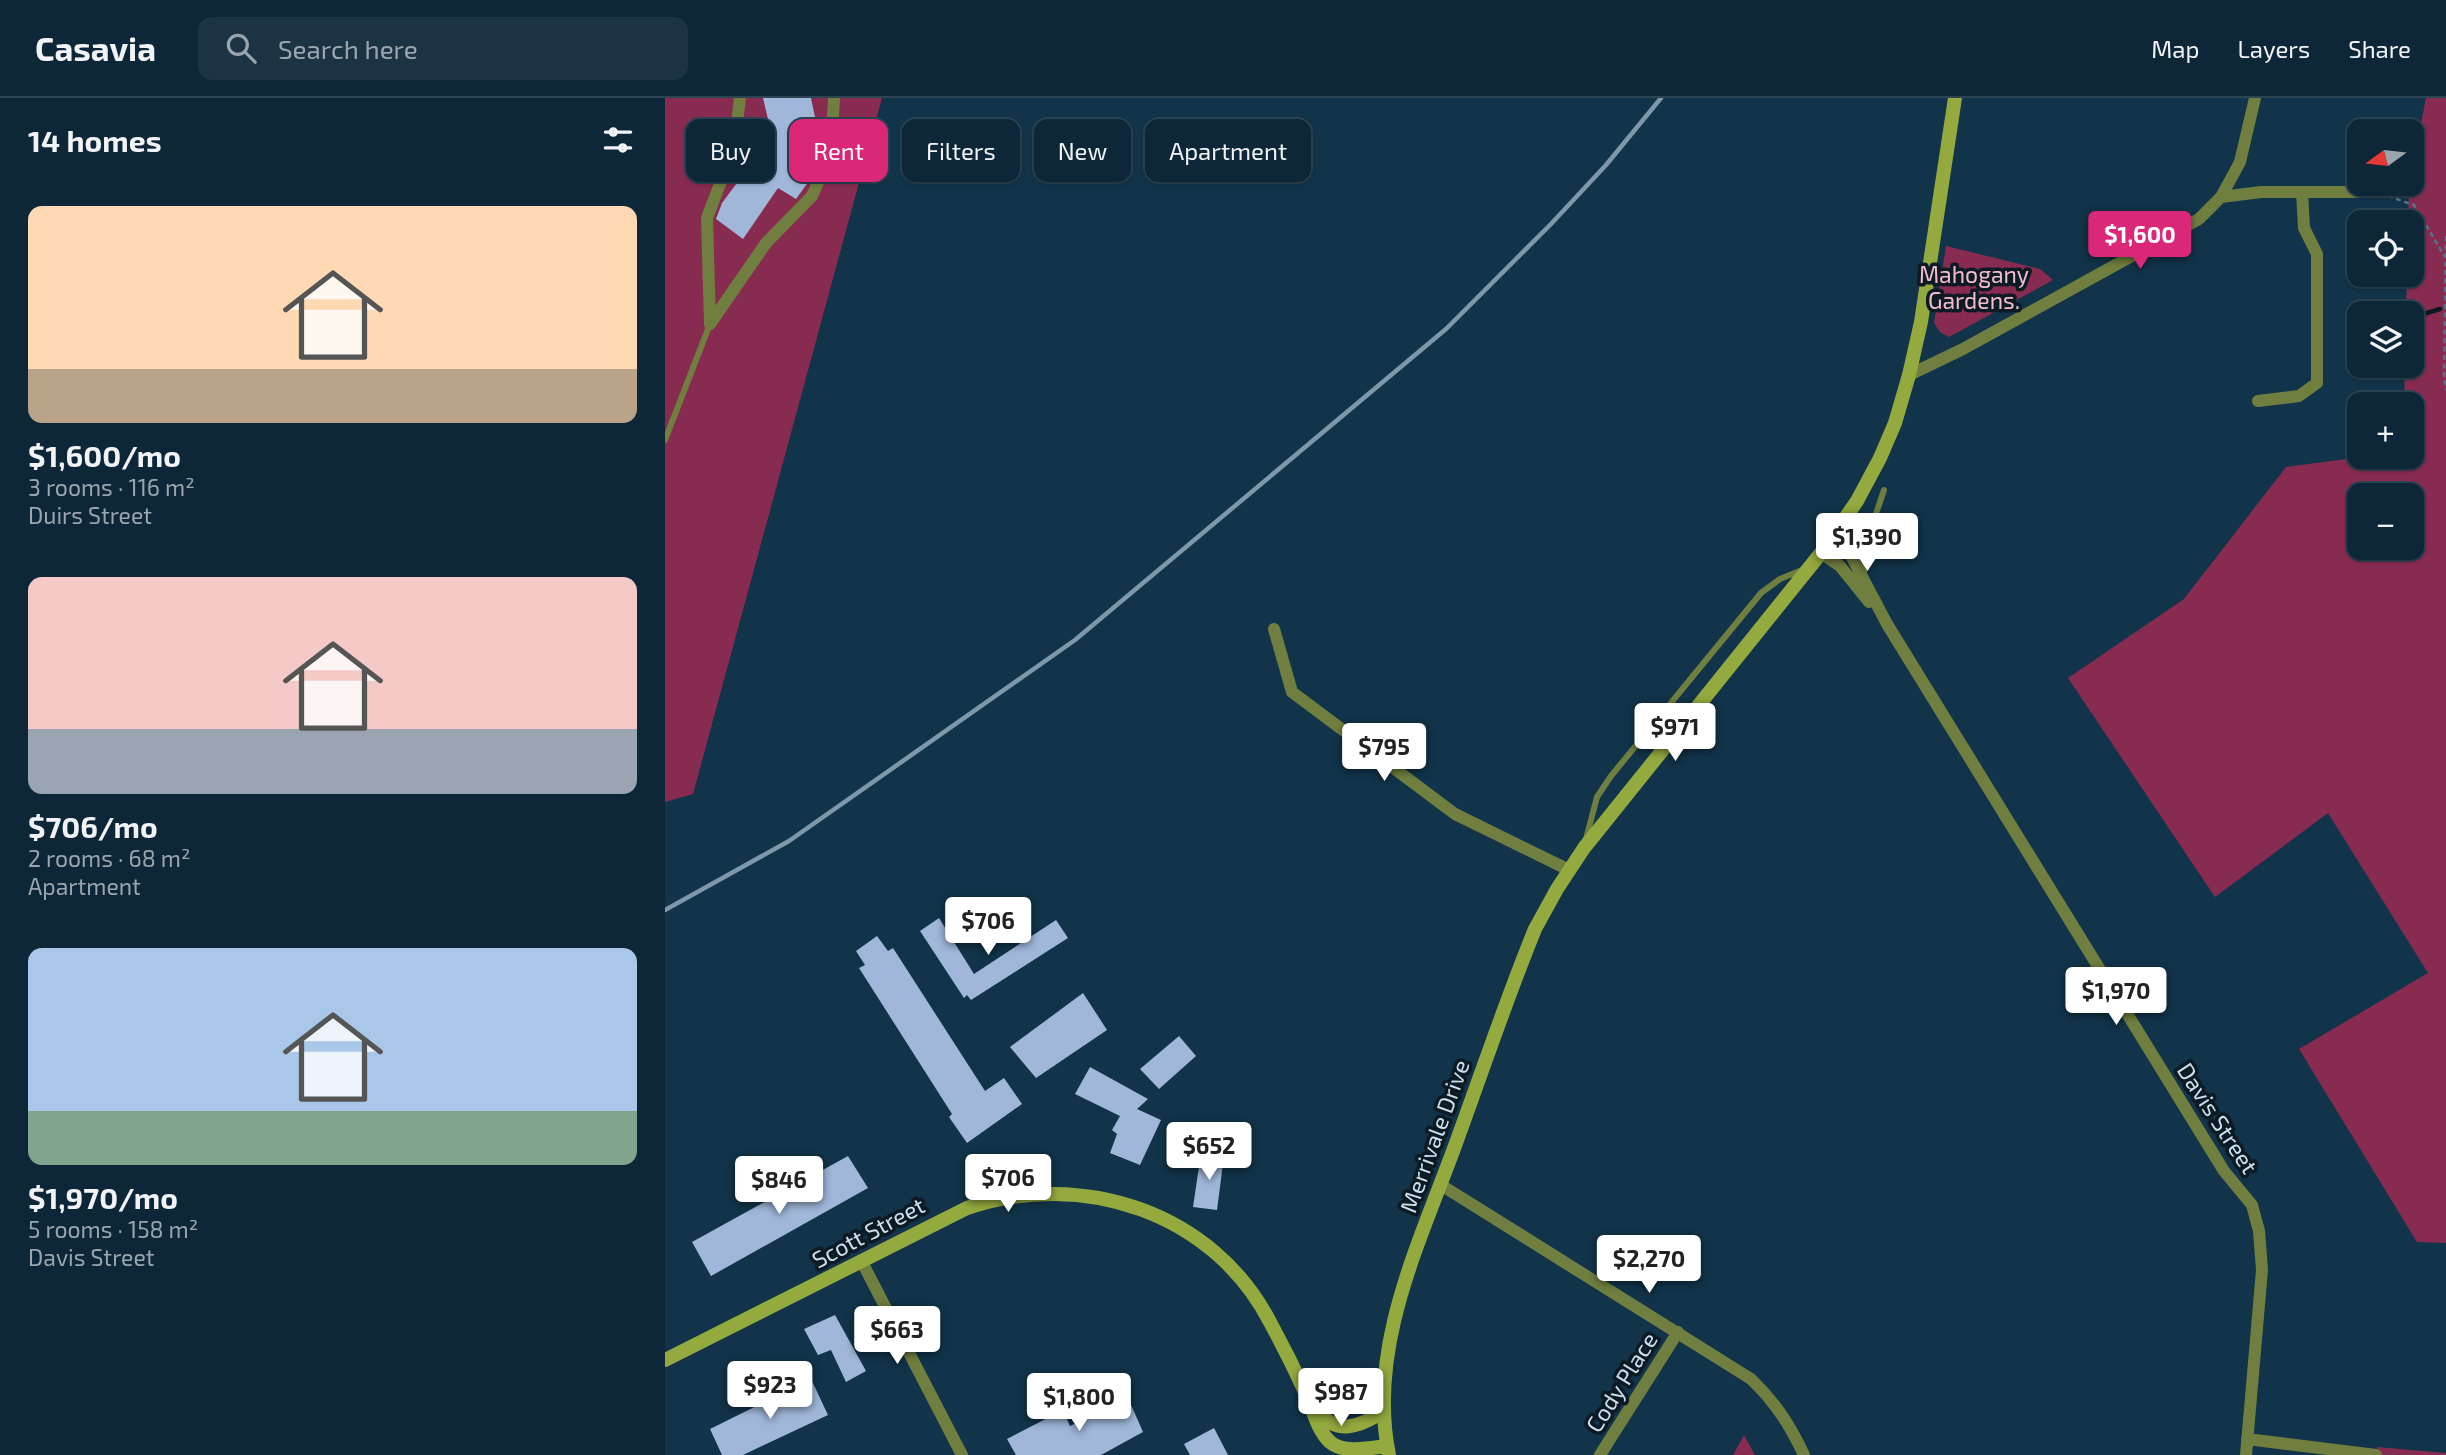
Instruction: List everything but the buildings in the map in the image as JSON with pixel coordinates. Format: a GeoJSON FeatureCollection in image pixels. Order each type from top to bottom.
{"type":"FeatureCollection","features":[{"type":"Feature","properties":{"kind":"street"},"geometry":{"type":"LineString","coordinates":[[710,324],[708,218],[734,147],[740,98]]}},
{"type":"Feature","properties":{"kind":"street"},"geometry":{"type":"LineString","coordinates":[[710,324],[766,243],[812,196],[831,153],[834,98]]}},
{"type":"Feature","properties":{"kind":"street","name":"Merrivale Drive"},"geometry":{"type":"LineString","coordinates":[[1388,1450],[1384,1411],[1386,1359],[1398,1305],[1525,952],[1545,909],[1584,848],[1817,558],[1857,501],[1895,423],[1909,375],[1925,297],[1955,98]]}},
{"type":"Feature","properties":{"kind":"street"},"geometry":{"type":"LineString","coordinates":[[1909,375],[1962,349],[2199,219],[2221,197],[2240,162],[2255,98]]}},
{"type":"Feature","properties":{"kind":"street"},"geometry":{"type":"LineString","coordinates":[[2221,197],[2261,192],[2347,192]]}},
{"type":"Feature","properties":{"kind":"street"},"geometry":{"type":"LineString","coordinates":[[2258,401],[2299,396],[2317,383],[2317,254],[2304,228],[2302,192]]}},
{"type":"Feature","properties":{"kind":"street","name":"Davis Street"},"geometry":{"type":"LineString","coordinates":[[1837,529],[1887,624],[2224,1171],[2252,1205],[2259,1231],[2262,1270],[2246,1455]]}},
{"type":"Feature","properties":{"kind":"street","name":"Davis Street"},"geometry":{"type":"LineString","coordinates":[[1817,558],[1840,566],[1887,624]]}},
{"type":"Feature","properties":{"kind":"street"},"geometry":{"type":"LineString","coordinates":[[1274,629],[1292,692],[1455,814],[1569,870]]}},
{"type":"Feature","properties":{"kind":"street"},"geometry":{"type":"LineString","coordinates":[[1440,1185],[1751,1379],[1784,1415],[1804,1455]]}},
{"type":"Feature","properties":{"kind":"street","name":"Scott Street"},"geometry":{"type":"LineString","coordinates":[[665,1360],[968,1208],[1011,1195],[1068,1193],[1093,1196],[1137,1207],[1206,1245],[1245,1283],[1269,1319],[1329,1441],[1336,1446],[1388,1450]]}},
{"type":"Feature","properties":{"kind":"street"},"geometry":{"type":"LineString","coordinates":[[862,1262],[962,1455]]}},
{"type":"Feature","properties":{"kind":"street","name":"Cody Place"},"geometry":{"type":"LineString","coordinates":[[1600,1455],[1678,1332]]}},
{"type":"Feature","properties":{"kind":"street","name":"Scott Street"},"geometry":{"type":"LineString","coordinates":[[1306,1394],[1324,1419],[1337,1426],[1356,1425],[1384,1411]]}},
{"type":"Feature","properties":{"kind":"street"},"geometry":{"type":"LineString","coordinates":[[2248,1439],[2376,1455]]}},
{"type":"Feature","properties":{"kind":"lane"},"geometry":{"type":"LineString","coordinates":[[665,440],[710,324]]}},
{"type":"Feature","properties":{"kind":"lane"},"geometry":{"type":"LineString","coordinates":[[1867,584],[1863,566],[1864,549],[1884,490]]}},
{"type":"Feature","properties":{"kind":"lane","name":"Merrivale Drive"},"geometry":{"type":"LineString","coordinates":[[1584,848],[1597,797],[1611,776],[1761,593],[1817,558]]}},
{"type":"Feature","properties":{"kind":"path"},"geometry":{"type":"LineString","coordinates":[[2387,196],[2414,205],[2446,258]]}},
{"type":"Feature","properties":{"kind":"path"},"geometry":{"type":"LineString","coordinates":[[2446,236],[2446,390]]}},
{"type":"Feature","properties":{"kind":"green space"},"geometry":{"type":"Polygon","coordinates":[[[665,98],[882,98],[876,119],[789,119],[789,182],[859,182],[693,794],[665,802],[665,98]]]}},
{"type":"Feature","properties":{"kind":"green space"},"geometry":{"type":"Polygon","coordinates":[[[2426,98],[2446,98],[2446,1243],[2417,1242],[2299,1049],[2428,973],[2328,813],[2215,897],[2068,678],[2184,599],[2286,467],[2347,459],[2347,469],[2424,469],[2424,392],[2404,392],[2405,378],[2424,378],[2424,301],[2406,301],[2407,287],[2424,287],[2424,210],[2408,210],[2409,196],[2424,196],[2424,119],[2422,119],[2426,98]]]}},
{"type":"Feature","properties":{"kind":"green space","name":"Mahogany Gardens."},"geometry":{"type":"Polygon","coordinates":[[[1946,246],[2040,269],[2053,280],[1949,337],[1940,332],[1934,323],[1946,246]]]}},
{"type":"Feature","properties":{"kind":"green space"},"geometry":{"type":"Polygon","coordinates":[[[1744,1435],[1755,1455],[1733,1455],[1744,1435]]]}},
{"type":"Feature","properties":{"kind":"green space"},"geometry":{"type":"Polygon","coordinates":[[[2377,1447],[2446,1453],[2446,1455],[2377,1455],[2377,1447]]]}},
{"type":"Feature","properties":{"kind":"waterway"},"geometry":{"type":"LineString","coordinates":[[2424,314],[2440,309]]}},
{"type":"Feature","properties":{"kind":"railway"},"geometry":{"type":"LineString","coordinates":[[665,910],[789,841],[1075,640],[1446,329],[1606,165],[1661,98]]}}]}
